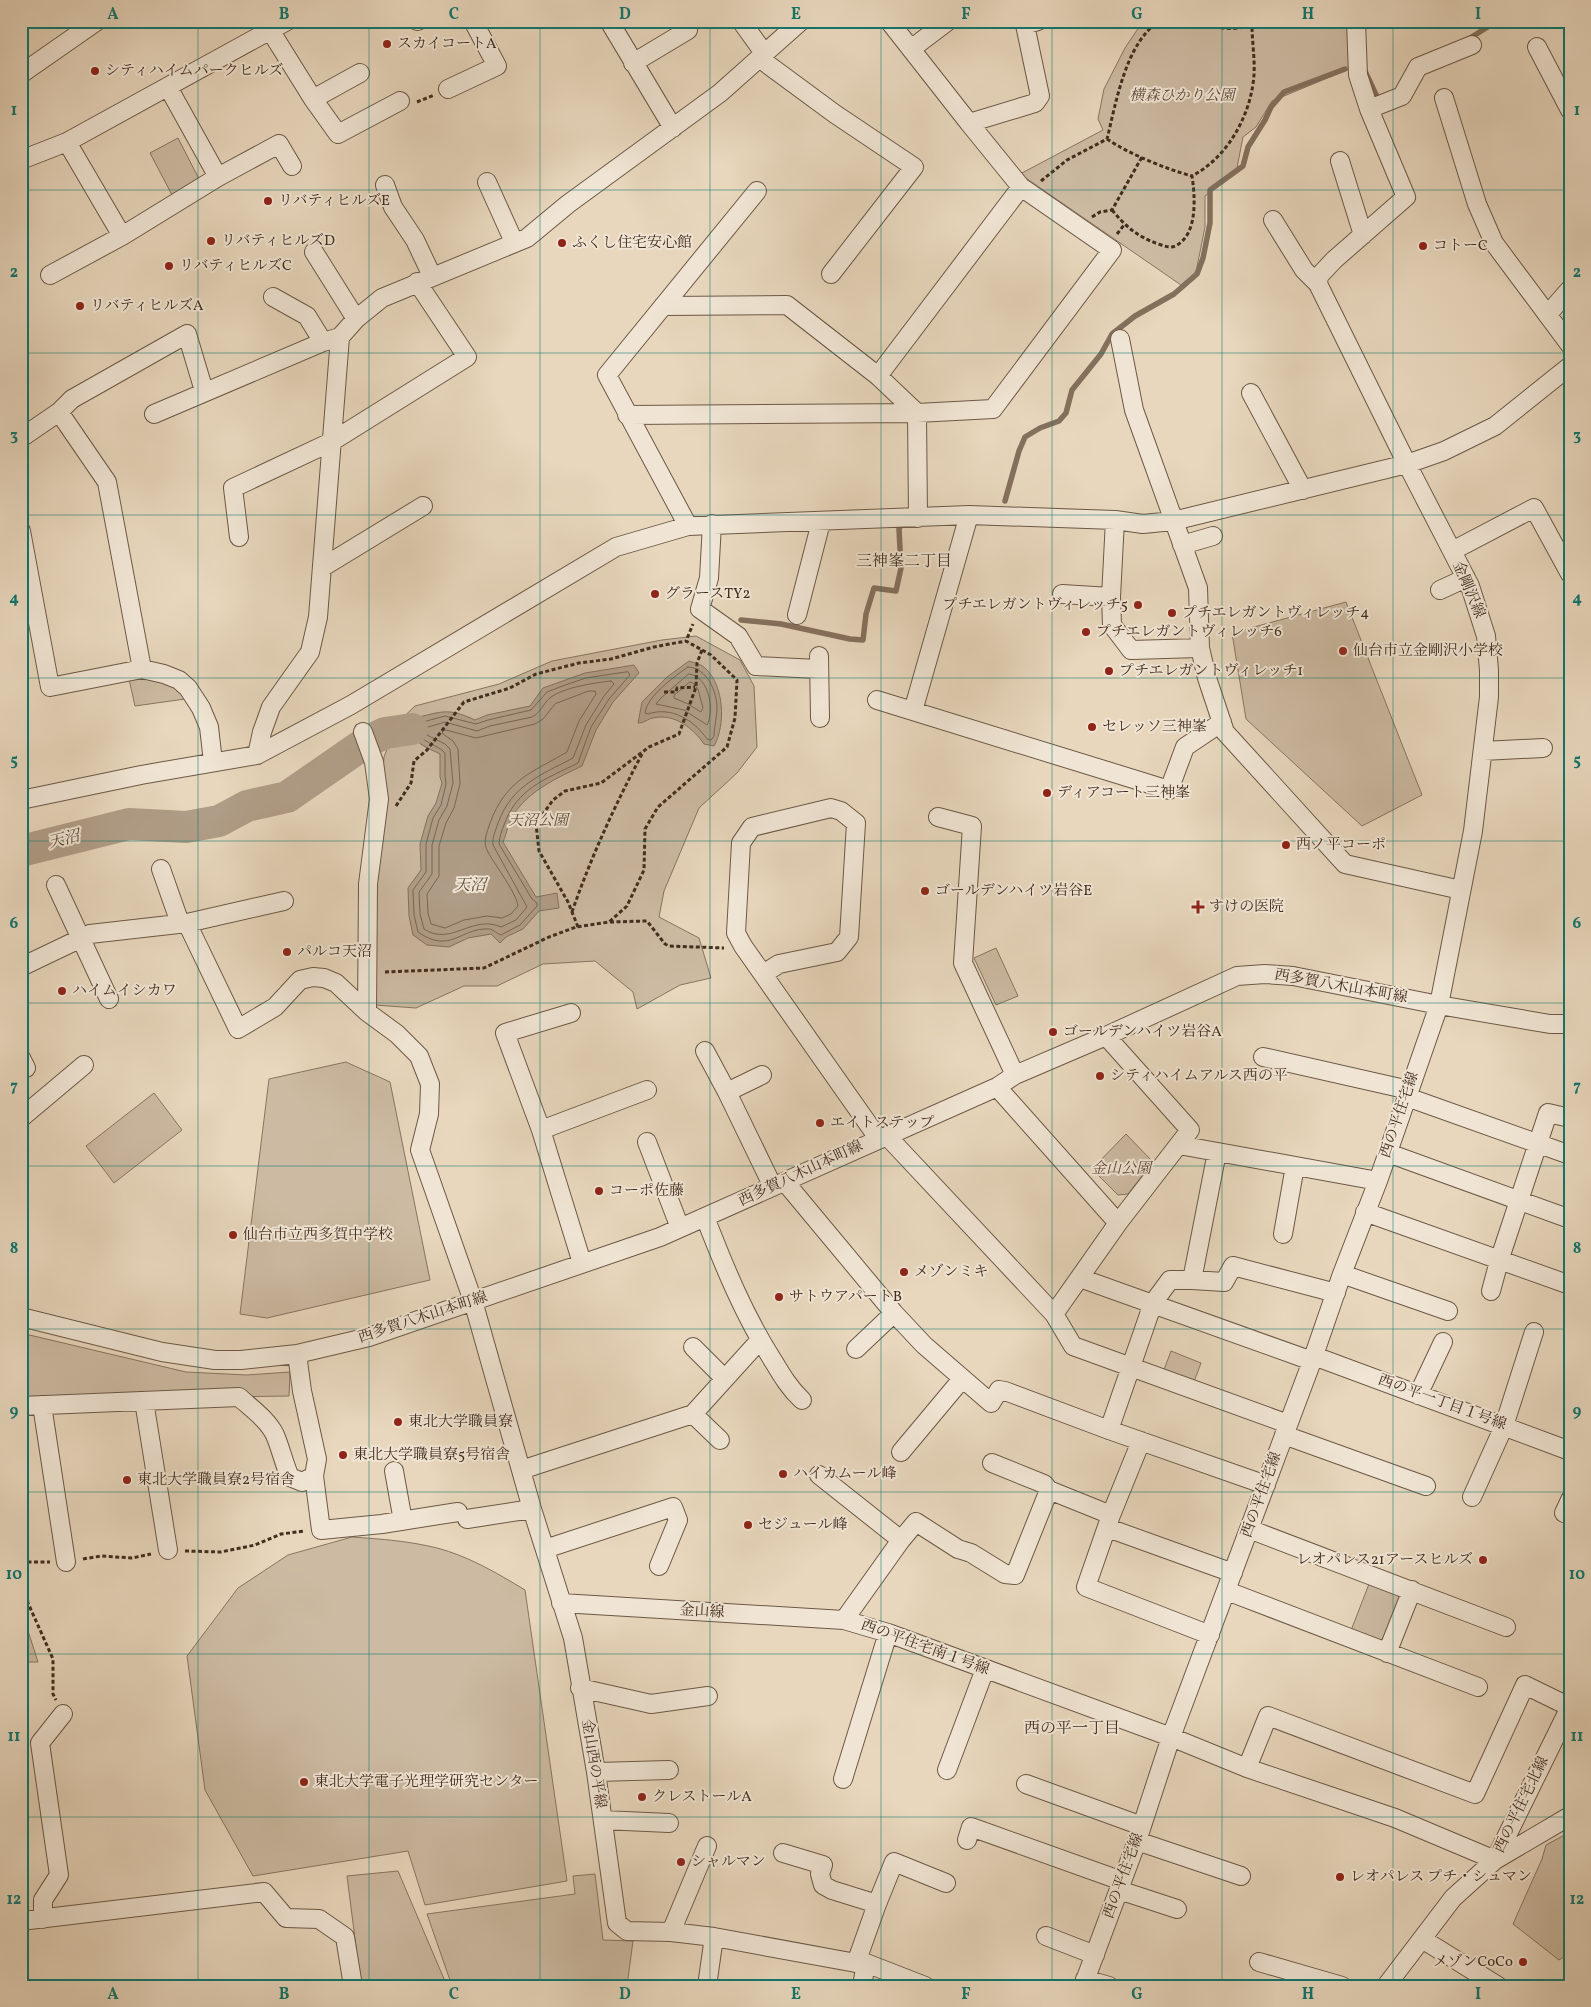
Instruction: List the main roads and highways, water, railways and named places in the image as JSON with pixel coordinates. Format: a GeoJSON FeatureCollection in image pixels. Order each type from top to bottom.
{"type":"FeatureCollection","features":[{"type":"Feature","properties":{"kind":"water"},"geometry":{"type":"Polygon","coordinates":[[[689,661],[706,669],[717,685],[720,695],[720,728],[714,746],[704,744],[689,727],[675,720],[661,717],[638,723],[642,702],[667,677],[689,661]]]}},
{"type":"Feature","properties":{"kind":"water","name":"天沼"},"geometry":{"type":"Polygon","coordinates":[[[634,665],[639,673],[613,702],[596,730],[582,766],[563,775],[529,797],[513,815],[503,842],[536,897],[557,893],[559,908],[539,911],[523,929],[506,937],[500,943],[491,934],[468,938],[449,947],[427,945],[413,935],[409,916],[408,888],[421,870],[420,844],[428,816],[436,803],[442,783],[440,777],[440,754],[418,742],[415,738],[413,733],[414,718],[451,712],[475,720],[487,715],[530,706],[543,688],[585,673],[634,665]]]}},
{"type":"Feature","properties":{"kind":"waterway"},"geometry":{"type":"LineString","coordinates":[[1467,40],[1497,21]]}},
{"type":"Feature","properties":{"kind":"waterway"},"geometry":{"type":"LineString","coordinates":[[1005,501],[1019,451],[1025,437],[1040,428],[1059,421],[1066,413],[1072,390],[1101,354],[1112,334],[1135,316],[1174,294],[1197,274],[1203,258],[1210,223],[1210,190],[1243,166],[1248,147],[1271,107],[1284,92],[1345,69]]}},
{"type":"Feature","properties":{"kind":"waterway"},"geometry":{"type":"LineString","coordinates":[[1364,69],[1378,99],[1381,98]]}},
{"type":"Feature","properties":{"kind":"waterway"},"geometry":{"type":"LineString","coordinates":[[741,620],[781,624],[850,639],[863,640],[866,614],[874,588],[896,591],[901,568],[899,529],[902,523],[905,523]]}},
{"type":"Feature","properties":{"kind":"waterway","name":"天沼"},"geometry":{"type":"LineString","coordinates":[[21,851],[129,824],[186,827],[219,821],[247,806],[287,797],[368,741],[385,733],[412,729]]}},
{"type":"Feature","properties":{"kind":"place","name":"スカイコートA"},"geometry":{"type":"Point","coordinates":[387,44]}},
{"type":"Feature","properties":{"kind":"place","name":"シティハイムパークヒルズ"},"geometry":{"type":"Point","coordinates":[95,71]}},
{"type":"Feature","properties":{"kind":"place","name":"リバティヒルズE"},"geometry":{"type":"Point","coordinates":[268,201]}},
{"type":"Feature","properties":{"kind":"place","name":"リバティヒルズD"},"geometry":{"type":"Point","coordinates":[211,241]}},
{"type":"Feature","properties":{"kind":"place","name":"ふくし住宅安心館"},"geometry":{"type":"Point","coordinates":[562,243]}},
{"type":"Feature","properties":{"kind":"place","name":"コトーC"},"geometry":{"type":"Point","coordinates":[1423,246]}},
{"type":"Feature","properties":{"kind":"place","name":"リバティヒルズC"},"geometry":{"type":"Point","coordinates":[169,266]}},
{"type":"Feature","properties":{"kind":"place","name":"リバティヒルズA"},"geometry":{"type":"Point","coordinates":[80,306]}},
{"type":"Feature","properties":{"kind":"place","name":"グラースTY2"},"geometry":{"type":"Point","coordinates":[655,594]}},
{"type":"Feature","properties":{"kind":"place","name":"プチエレガントヴィレッチ5"},"geometry":{"type":"Point","coordinates":[1138,605]}},
{"type":"Feature","properties":{"kind":"place","name":"プチエレガントヴィレッチ4"},"geometry":{"type":"Point","coordinates":[1172,613]}},
{"type":"Feature","properties":{"kind":"place","name":"プチエレガントヴィレッチ6"},"geometry":{"type":"Point","coordinates":[1086,632]}},
{"type":"Feature","properties":{"kind":"place","name":"仙台市立金剛沢小学校"},"geometry":{"type":"Point","coordinates":[1343,651]}},
{"type":"Feature","properties":{"kind":"place","name":"プチエレガントヴィレッチ1"},"geometry":{"type":"Point","coordinates":[1109,671]}},
{"type":"Feature","properties":{"kind":"place","name":"セレッソ三神峯"},"geometry":{"type":"Point","coordinates":[1092,727]}},
{"type":"Feature","properties":{"kind":"place","name":"ディアコート三神峯"},"geometry":{"type":"Point","coordinates":[1047,793]}},
{"type":"Feature","properties":{"kind":"place","name":"西ノ平コーポ"},"geometry":{"type":"Point","coordinates":[1286,845]}},
{"type":"Feature","properties":{"kind":"place","name":"ゴールデンハイツ岩谷E"},"geometry":{"type":"Point","coordinates":[925,891]}},
{"type":"Feature","properties":{"kind":"place","name":"すけの医院"},"geometry":{"type":"Point","coordinates":[1198,907]}},
{"type":"Feature","properties":{"kind":"place","name":"パルコ天沼"},"geometry":{"type":"Point","coordinates":[287,952]}},
{"type":"Feature","properties":{"kind":"place","name":"ハイムイシカワ"},"geometry":{"type":"Point","coordinates":[62,991]}},
{"type":"Feature","properties":{"kind":"place","name":"ゴールデンハイツ岩谷A"},"geometry":{"type":"Point","coordinates":[1053,1032]}},
{"type":"Feature","properties":{"kind":"place","name":"シティハイムアルス西の平"},"geometry":{"type":"Point","coordinates":[1100,1076]}},
{"type":"Feature","properties":{"kind":"place","name":"エイトステップ"},"geometry":{"type":"Point","coordinates":[820,1123]}},
{"type":"Feature","properties":{"kind":"place","name":"コーポ佐藤"},"geometry":{"type":"Point","coordinates":[599,1191]}},
{"type":"Feature","properties":{"kind":"place","name":"仙台市立西多賀中学校"},"geometry":{"type":"Point","coordinates":[233,1235]}},
{"type":"Feature","properties":{"kind":"place","name":"メゾンミキ"},"geometry":{"type":"Point","coordinates":[904,1272]}},
{"type":"Feature","properties":{"kind":"place","name":"サトウアパートB"},"geometry":{"type":"Point","coordinates":[779,1297]}},
{"type":"Feature","properties":{"kind":"place","name":"東北大学職員寮"},"geometry":{"type":"Point","coordinates":[398,1422]}},
{"type":"Feature","properties":{"kind":"place","name":"東北大学職員寮5号宿舎"},"geometry":{"type":"Point","coordinates":[343,1455]}},
{"type":"Feature","properties":{"kind":"place","name":"ハイカムール峰"},"geometry":{"type":"Point","coordinates":[783,1474]}},
{"type":"Feature","properties":{"kind":"place","name":"東北大学職員寮2号宿舎"},"geometry":{"type":"Point","coordinates":[127,1480]}},
{"type":"Feature","properties":{"kind":"place","name":"セジュール峰"},"geometry":{"type":"Point","coordinates":[748,1525]}},
{"type":"Feature","properties":{"kind":"place","name":"レオパレス21アースヒルズ"},"geometry":{"type":"Point","coordinates":[1483,1560]}},
{"type":"Feature","properties":{"kind":"place","name":"東北大学電子光理学研究センター"},"geometry":{"type":"Point","coordinates":[304,1782]}},
{"type":"Feature","properties":{"kind":"place","name":"クレストールA"},"geometry":{"type":"Point","coordinates":[642,1797]}},
{"type":"Feature","properties":{"kind":"place","name":"シャルマン"},"geometry":{"type":"Point","coordinates":[681,1862]}},
{"type":"Feature","properties":{"kind":"place","name":"レオパレス プチ・シュマン"},"geometry":{"type":"Point","coordinates":[1340,1877]}},
{"type":"Feature","properties":{"kind":"place","name":"メゾンCoCo"},"geometry":{"type":"Point","coordinates":[1523,1962]}},
{"type":"Feature","properties":{"kind":"district","name":"三神峯二丁目"},"geometry":{"type":"Point","coordinates":[904,562]}},
{"type":"Feature","properties":{"kind":"district","name":"西の平一丁目"},"geometry":{"type":"Point","coordinates":[1072,1729]}},
{"type":"Feature","properties":{"kind":"park label","name":"横森ひかり公園"},"geometry":{"type":"Point","coordinates":[1182,96]}},
{"type":"Feature","properties":{"kind":"park label","name":"天沼公園"},"geometry":{"type":"Point","coordinates":[538,821]}},
{"type":"Feature","properties":{"kind":"park label","name":"金山公園"},"geometry":{"type":"Point","coordinates":[1121,1169]}}]}
